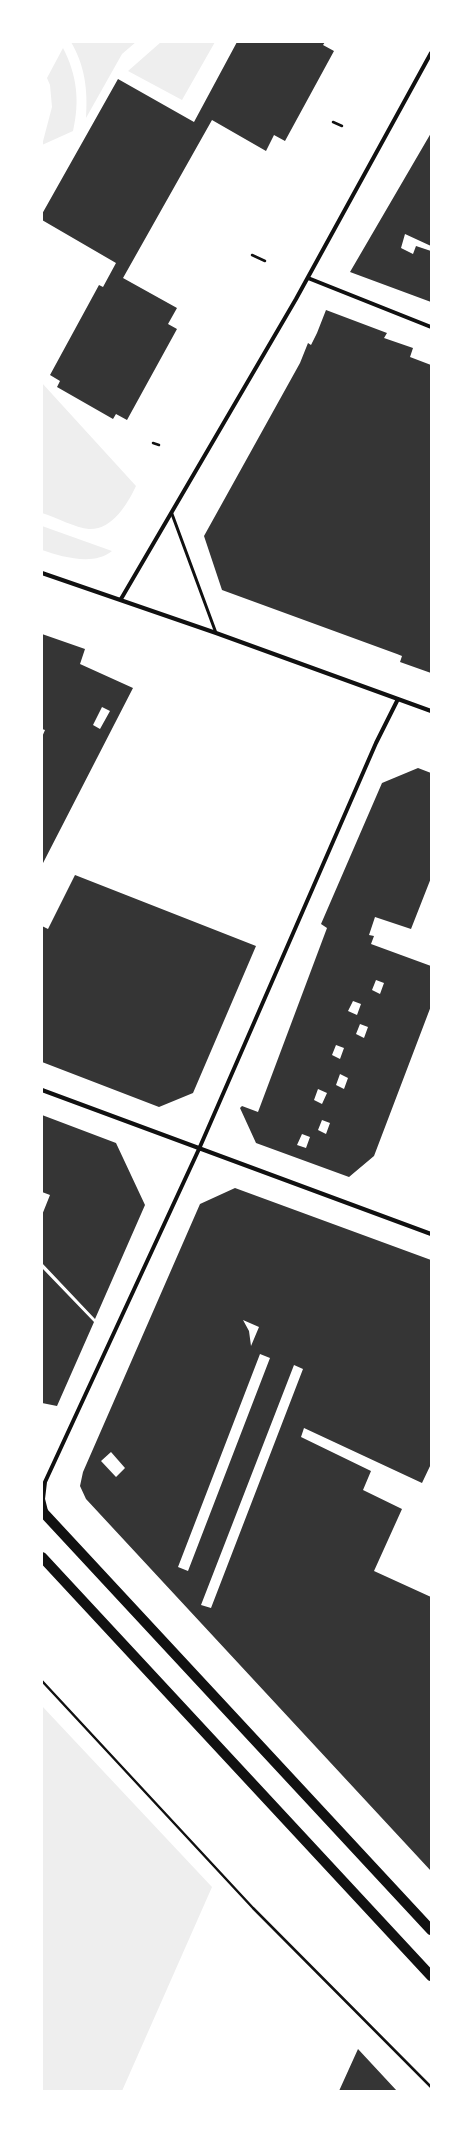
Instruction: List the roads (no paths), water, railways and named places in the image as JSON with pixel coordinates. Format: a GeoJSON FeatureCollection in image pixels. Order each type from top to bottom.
{"type":"FeatureCollection","features":[{"type":"Feature","properties":{"kind":"main road"},"geometry":{"type":"LineString","coordinates":[[45,1514],[431,1930]]}},
{"type":"Feature","properties":{"kind":"main road"},"geometry":{"type":"LineString","coordinates":[[42,1557],[431,1976]]}},
{"type":"Feature","properties":{"kind":"street"},"geometry":{"type":"LineString","coordinates":[[121,599],[172,514],[308,278],[431,53]]}},
{"type":"Feature","properties":{"kind":"street"},"geometry":{"type":"LineString","coordinates":[[308,278],[431,327]]}},
{"type":"Feature","properties":{"kind":"street"},"geometry":{"type":"LineString","coordinates":[[42,572],[216,632],[431,711]]}},
{"type":"Feature","properties":{"kind":"street"},"geometry":{"type":"LineString","coordinates":[[45,1514],[43,1499],[45,1482],[199,1149],[376,743],[398,699]]}},
{"type":"Feature","properties":{"kind":"street"},"geometry":{"type":"LineString","coordinates":[[42,1090],[431,1234]]}},
{"type":"Feature","properties":{"kind":"lane"},"geometry":{"type":"LineString","coordinates":[[172,514],[216,632]]}}]}
